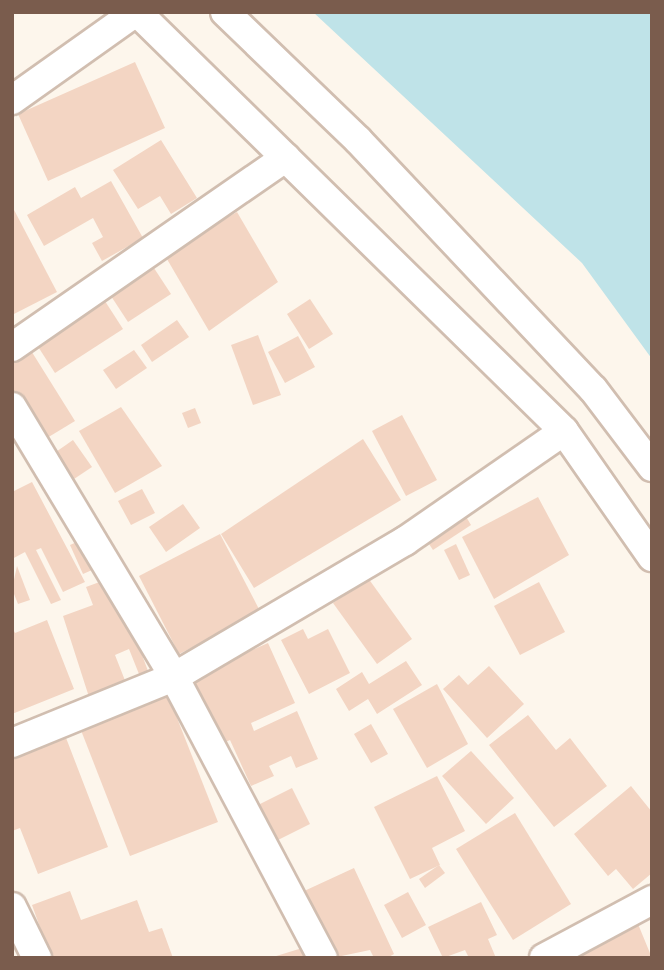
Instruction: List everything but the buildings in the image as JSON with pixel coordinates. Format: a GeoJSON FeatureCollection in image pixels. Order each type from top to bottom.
{"type":"FeatureCollection","features":[{"type":"Feature","properties":{"kind":"street"},"geometry":{"type":"LineString","coordinates":[[13,98],[136,12],[564,431],[652,557]]}},
{"type":"Feature","properties":{"kind":"street"},"geometry":{"type":"LineString","coordinates":[[225,12],[358,140],[593,389],[652,467]]}},
{"type":"Feature","properties":{"kind":"street"},"geometry":{"type":"LineString","coordinates":[[12,347],[286,157]]}},
{"type":"Feature","properties":{"kind":"street"},"geometry":{"type":"LineString","coordinates":[[12,407],[174,677],[323,958]]}},
{"type":"Feature","properties":{"kind":"street"},"geometry":{"type":"LineString","coordinates":[[12,743],[174,677],[405,541],[564,431]]}},
{"type":"Feature","properties":{"kind":"street"},"geometry":{"type":"LineString","coordinates":[[544,958],[652,900]]}},
{"type":"Feature","properties":{"kind":"street"},"geometry":{"type":"LineString","coordinates":[[12,907],[37,958]]}},
{"type":"Feature","properties":{"kind":"water"},"geometry":{"type":"Polygon","coordinates":[[[313,12],[652,12],[652,359],[582,263],[313,12]]]}}]}
